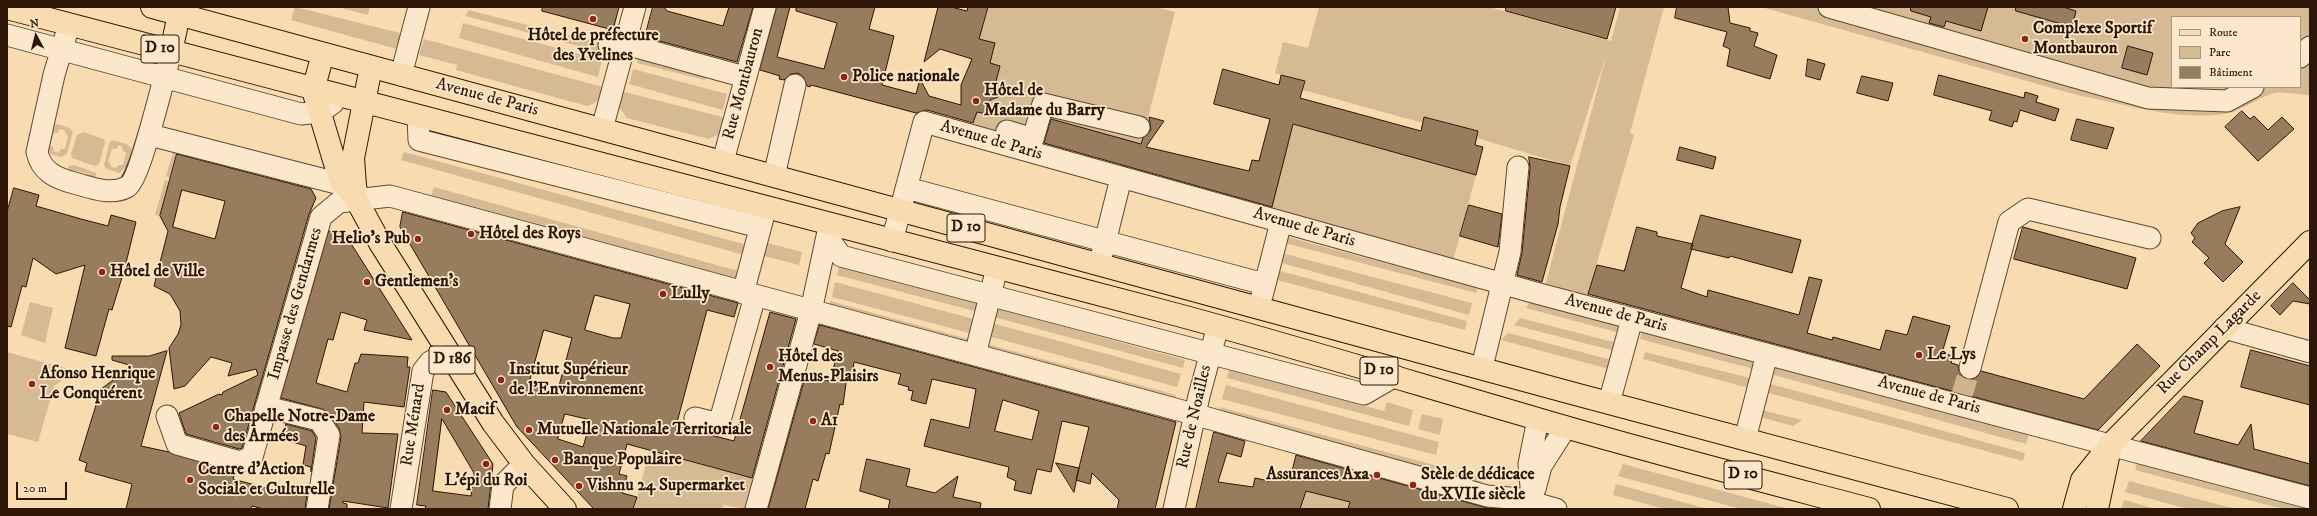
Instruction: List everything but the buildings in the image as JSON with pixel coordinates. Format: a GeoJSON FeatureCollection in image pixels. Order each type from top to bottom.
{"type":"FeatureCollection","features":[{"type":"Feature","properties":{"kind":"main road","name":"Avenue de Paris"},"geometry":{"type":"LineString","coordinates":[[152,7],[180,11],[323,54],[1482,367],[1548,387],[2007,509]]}},
{"type":"Feature","properties":{"kind":"main road","name":"Avenue de Paris"},"geometry":{"type":"LineString","coordinates":[[7,8],[313,90],[713,193],[762,217],[892,242],[1218,326],[1396,376],[1566,427],[1868,509]]}},
{"type":"Feature","properties":{"kind":"main road"},"geometry":{"type":"LineString","coordinates":[[170,52],[180,11]]}},
{"type":"Feature","properties":{"kind":"main road"},"geometry":{"type":"LineString","coordinates":[[313,90],[323,54]]}},
{"type":"Feature","properties":{"kind":"main road"},"geometry":{"type":"LineString","coordinates":[[362,102],[372,67]]}},
{"type":"Feature","properties":{"kind":"main road","name":"D 186"},"geometry":{"type":"LineString","coordinates":[[313,90],[320,112],[352,190],[380,243],[493,423],[524,464],[565,509]]}},
{"type":"Feature","properties":{"kind":"main road","name":"D 186"},"geometry":{"type":"LineString","coordinates":[[352,190],[353,158],[362,102]]}},
{"type":"Feature","properties":{"kind":"main road"},"geometry":{"type":"LineString","coordinates":[[593,161],[602,129]]}},
{"type":"Feature","properties":{"kind":"main road"},"geometry":{"type":"LineString","coordinates":[[713,193],[723,161]]}},
{"type":"Feature","properties":{"kind":"main road"},"geometry":{"type":"LineString","coordinates":[[828,230],[838,193]]}},
{"type":"Feature","properties":{"kind":"main road","name":"Rue Champ Lagarde"},"geometry":{"type":"LineString","coordinates":[[2074,509],[2082,480],[2110,445],[2310,242]]}},
{"type":"Feature","properties":{"kind":"main road"},"geometry":{"type":"LineString","coordinates":[[1218,326],[1224,297]]}},
{"type":"Feature","properties":{"kind":"main road"},"geometry":{"type":"LineString","coordinates":[[1538,419],[1548,387]]}},
{"type":"Feature","properties":{"kind":"main road"},"geometry":{"type":"LineString","coordinates":[[1566,427],[1575,394]]}},
{"type":"Feature","properties":{"kind":"main road"},"geometry":{"type":"LineString","coordinates":[[2097,509],[2110,445]]}},
{"type":"Feature","properties":{"kind":"street"},"geometry":{"type":"LineString","coordinates":[[401,75],[419,7]]}},
{"type":"Feature","properties":{"kind":"street"},"geometry":{"type":"LineString","coordinates":[[602,129],[617,45],[635,7]]}},
{"type":"Feature","properties":{"kind":"street","name":"Rue Montbauron"},"geometry":{"type":"LineString","coordinates":[[723,161],[765,7]]}},
{"type":"Feature","properties":{"kind":"street"},"geometry":{"type":"LineString","coordinates":[[1829,7],[2148,98],[2226,102],[2251,88]]}},
{"type":"Feature","properties":{"kind":"street"},"geometry":{"type":"LineString","coordinates":[[69,25],[44,117],[37,152],[39,163],[47,171],[59,179],[106,191],[119,190],[128,186],[134,180],[170,52]]}},
{"type":"Feature","properties":{"kind":"street"},"geometry":{"type":"LineString","coordinates":[[7,35],[301,114],[320,112],[341,97]]}},
{"type":"Feature","properties":{"kind":"street"},"geometry":{"type":"LineString","coordinates":[[617,45],[745,77]]}},
{"type":"Feature","properties":{"kind":"street"},"geometry":{"type":"LineString","coordinates":[[2301,56],[2310,47]]}},
{"type":"Feature","properties":{"kind":"street"},"geometry":{"type":"LineString","coordinates":[[774,176],[794,85]]}},
{"type":"Feature","properties":{"kind":"street"},"geometry":{"type":"LineString","coordinates":[[995,142],[999,129],[1034,139],[1043,104],[1139,127]]}},
{"type":"Feature","properties":{"kind":"street"},"geometry":{"type":"LineString","coordinates":[[418,116],[419,140],[762,217],[749,294],[719,424],[706,425]]}},
{"type":"Feature","properties":{"kind":"street","name":"Avenue de Paris"},"geometry":{"type":"LineString","coordinates":[[907,188],[924,122],[1536,293],[1767,354],[1960,401],[2110,445],[2310,498]]}},
{"type":"Feature","properties":{"kind":"street"},"geometry":{"type":"LineString","coordinates":[[154,136],[352,190],[390,196],[1195,414],[1485,502],[1520,499],[1533,506],[1556,509]]}},
{"type":"Feature","properties":{"kind":"street"},"geometry":{"type":"LineString","coordinates":[[1482,367],[1510,252],[1518,168]]}},
{"type":"Feature","properties":{"kind":"street"},"geometry":{"type":"LineString","coordinates":[[1100,264],[1121,178]]}},
{"type":"Feature","properties":{"kind":"street"},"geometry":{"type":"LineString","coordinates":[[892,242],[907,188],[1105,240],[1264,284]]}},
{"type":"Feature","properties":{"kind":"street","name":"Impasse des Gendarmes"},"geometry":{"type":"LineString","coordinates":[[167,416],[177,444],[240,462],[252,457],[321,217],[352,190]]}},
{"type":"Feature","properties":{"kind":"street"},"geometry":{"type":"LineString","coordinates":[[1970,368],[2009,222],[2028,209],[2150,238]]}},
{"type":"Feature","properties":{"kind":"street"},"geometry":{"type":"LineString","coordinates":[[1259,307],[1281,222]]}},
{"type":"Feature","properties":{"kind":"street"},"geometry":{"type":"LineString","coordinates":[[828,230],[841,256],[1364,394],[1396,376]]}},
{"type":"Feature","properties":{"kind":"street"},"geometry":{"type":"LineString","coordinates":[[756,509],[811,311],[828,230]]}},
{"type":"Feature","properties":{"kind":"street"},"geometry":{"type":"LineString","coordinates":[[975,355],[991,295],[996,268]]}},
{"type":"Feature","properties":{"kind":"street"},"geometry":{"type":"LineString","coordinates":[[1609,403],[1632,318]]}},
{"type":"Feature","properties":{"kind":"street","name":"Rue de Noailles"},"geometry":{"type":"LineString","coordinates":[[1174,509],[1195,414],[1218,326]]}},
{"type":"Feature","properties":{"kind":"street"},"geometry":{"type":"LineString","coordinates":[[2224,328],[2310,352]]}},
{"type":"Feature","properties":{"kind":"street","name":"Rue Ménard"},"geometry":{"type":"LineString","coordinates":[[401,509],[423,370],[430,362],[448,353]]}},
{"type":"Feature","properties":{"kind":"street"},"geometry":{"type":"LineString","coordinates":[[1745,439],[1767,354]]}},
{"type":"Feature","properties":{"kind":"street"},"geometry":{"type":"LineString","coordinates":[[266,407],[319,420],[329,435],[317,509]]}},
{"type":"Feature","properties":{"kind":"street"},"geometry":{"type":"LineString","coordinates":[[1533,506],[1529,464],[1538,419]]}},
{"type":"Feature","properties":{"kind":"street"},"geometry":{"type":"LineString","coordinates":[[1533,506],[1541,466],[1566,427]]}},
{"type":"Feature","properties":{"kind":"street"},"geometry":{"type":"LineString","coordinates":[[500,509],[503,485],[524,464]]}},
{"type":"Feature","properties":{"kind":"green space"},"geometry":{"type":"Polygon","coordinates":[[[295,7],[400,33],[397,49],[291,20],[295,7]]]}},
{"type":"Feature","properties":{"kind":"green space"},"geometry":{"type":"Polygon","coordinates":[[[338,7],[370,7],[368,15],[338,7]]]}},
{"type":"Feature","properties":{"kind":"green space"},"geometry":{"type":"Polygon","coordinates":[[[989,7],[1155,7],[1175,12],[1141,145],[1047,118],[1038,150],[971,131],[977,112],[987,114],[990,100],[997,97],[999,89],[996,81],[1000,66],[990,63],[995,43],[979,39],[989,7]]]}},
{"type":"Feature","properties":{"kind":"green space"},"geometry":{"type":"Polygon","coordinates":[[[1319,7],[1489,7],[1611,41],[1620,7],[1664,7],[1630,133],[1634,135],[1587,297],[1545,286],[1607,53],[1570,166],[1477,138],[1478,131],[1424,117],[1423,123],[1303,90],[1305,81],[1275,73],[1283,42],[1308,48],[1319,7]]]}},
{"type":"Feature","properties":{"kind":"green space","name":"Complexe Sportif Montbauron"},"geometry":{"type":"Polygon","coordinates":[[[1761,7],[2310,7],[2310,95],[2281,92],[2274,93],[2231,112],[2205,116],[2150,110],[2077,95],[1761,7]]]}},
{"type":"Feature","properties":{"kind":"green space"},"geometry":{"type":"Polygon","coordinates":[[[468,10],[607,45],[605,53],[466,16],[468,10]]]}},
{"type":"Feature","properties":{"kind":"green space"},"geometry":{"type":"Polygon","coordinates":[[[463,23],[602,60],[598,77],[459,38],[463,23]]]}},
{"type":"Feature","properties":{"kind":"green space"},"geometry":{"type":"Polygon","coordinates":[[[424,39],[603,87],[601,94],[594,103],[587,106],[456,70],[457,65],[419,55],[424,39]]]}},
{"type":"Feature","properties":{"kind":"green space"},"geometry":{"type":"Polygon","coordinates":[[[638,57],[707,75],[705,80],[637,63],[638,57]]]}},
{"type":"Feature","properties":{"kind":"green space"},"geometry":{"type":"Polygon","coordinates":[[[633,69],[727,94],[723,110],[629,84],[633,69]]]}},
{"type":"Feature","properties":{"kind":"green space"},"geometry":{"type":"Polygon","coordinates":[[[621,91],[726,118],[722,133],[709,139],[627,118],[617,104],[621,91]]]}},
{"type":"Feature","properties":{"kind":"green space"},"geometry":{"type":"Polygon","coordinates":[[[58,124],[73,131],[67,154],[61,157],[48,153],[47,148],[53,125],[58,124]],[[60,129],[57,133],[54,133],[50,145],[53,147],[54,151],[58,153],[61,149],[65,149],[68,137],[64,130],[60,129]]]}},
{"type":"Feature","properties":{"kind":"green space"},"geometry":{"type":"Polygon","coordinates":[[[1293,124],[1476,175],[1453,261],[1270,211],[1293,124]]]}},
{"type":"Feature","properties":{"kind":"green space"},"geometry":{"type":"Polygon","coordinates":[[[83,132],[104,139],[105,143],[99,164],[95,166],[72,158],[71,154],[77,135],[83,132]]]}},
{"type":"Feature","properties":{"kind":"green space"},"geometry":{"type":"Polygon","coordinates":[[[112,140],[127,144],[132,149],[126,166],[120,173],[107,169],[104,166],[109,144],[112,140]],[[119,145],[116,149],[112,149],[108,161],[112,167],[116,168],[119,165],[123,165],[126,153],[123,151],[122,146],[119,145]]]}},
{"type":"Feature","properties":{"kind":"green space"},"geometry":{"type":"Polygon","coordinates":[[[173,152],[177,154],[170,178],[166,176],[173,152]]]}},
{"type":"Feature","properties":{"kind":"green space"},"geometry":{"type":"Polygon","coordinates":[[[404,152],[747,245],[744,255],[401,160],[404,152]]]}},
{"type":"Feature","properties":{"kind":"green space"},"geometry":{"type":"Polygon","coordinates":[[[74,165],[96,173],[95,181],[91,179],[89,174],[75,171],[71,173],[67,172],[69,166],[74,165]]]}},
{"type":"Feature","properties":{"kind":"green space"},"geometry":{"type":"Polygon","coordinates":[[[165,180],[169,182],[160,216],[155,215],[165,180]]]}},
{"type":"Feature","properties":{"kind":"green space"},"geometry":{"type":"Polygon","coordinates":[[[434,187],[742,272],[739,286],[430,200],[434,187]]]}},
{"type":"Feature","properties":{"kind":"green space"},"geometry":{"type":"Polygon","coordinates":[[[1284,236],[1478,288],[1476,293],[1281,242],[1284,236]]]}},
{"type":"Feature","properties":{"kind":"green space"},"geometry":{"type":"Polygon","coordinates":[[[760,241],[802,252],[799,265],[756,254],[760,241]]]}},
{"type":"Feature","properties":{"kind":"green space"},"geometry":{"type":"Polygon","coordinates":[[[1278,252],[1472,303],[1469,315],[1275,261],[1278,252]]]}},
{"type":"Feature","properties":{"kind":"green space"},"geometry":{"type":"Polygon","coordinates":[[[839,266],[984,305],[982,313],[837,275],[839,266]]]}},
{"type":"Feature","properties":{"kind":"green space"},"geometry":{"type":"Polygon","coordinates":[[[1273,269],[1467,321],[1465,330],[1270,278],[1273,269]]]}},
{"type":"Feature","properties":{"kind":"green space"},"geometry":{"type":"Polygon","coordinates":[[[835,282],[981,321],[977,335],[832,297],[835,282]]]}},
{"type":"Feature","properties":{"kind":"green space"},"geometry":{"type":"Polygon","coordinates":[[[830,301],[975,341],[973,349],[827,311],[830,301]]]}},
{"type":"Feature","properties":{"kind":"green space"},"geometry":{"type":"Polygon","coordinates":[[[30,302],[53,308],[45,343],[21,335],[30,302]]]}},
{"type":"Feature","properties":{"kind":"green space"},"geometry":{"type":"Polygon","coordinates":[[[1530,302],[1621,326],[1620,333],[1526,308],[1530,302]]]}},
{"type":"Feature","properties":{"kind":"green space"},"geometry":{"type":"Polygon","coordinates":[[[992,307],[1185,360],[1183,368],[990,316],[992,307]]]}},
{"type":"Feature","properties":{"kind":"green space"},"geometry":{"type":"Polygon","coordinates":[[[1520,318],[1617,343],[1615,351],[1514,325],[1520,318]]]}},
{"type":"Feature","properties":{"kind":"green space"},"geometry":{"type":"Polygon","coordinates":[[[988,322],[1181,374],[1177,387],[984,335],[988,322]]]}},
{"type":"Feature","properties":{"kind":"green space"},"geometry":{"type":"Polygon","coordinates":[[[1642,331],[1759,362],[1757,370],[1640,339],[1642,331]]]}},
{"type":"Feature","properties":{"kind":"green space"},"geometry":{"type":"Polygon","coordinates":[[[1508,333],[1612,360],[1609,369],[1501,340],[1508,333]]]}},
{"type":"Feature","properties":{"kind":"green space"},"geometry":{"type":"Polygon","coordinates":[[[983,343],[1176,395],[1174,403],[980,351],[983,343]]]}},
{"type":"Feature","properties":{"kind":"green space"},"geometry":{"type":"Polygon","coordinates":[[[7,352],[75,371],[54,386],[38,442],[7,434],[7,352]]]}},
{"type":"Feature","properties":{"kind":"green space"},"geometry":{"type":"Polygon","coordinates":[[[1645,352],[1754,379],[1752,389],[1643,359],[1645,352]]]}},
{"type":"Feature","properties":{"kind":"green space"},"geometry":{"type":"Polygon","coordinates":[[[1772,366],[2029,434],[2026,444],[1770,374],[1772,366]]]}},
{"type":"Feature","properties":{"kind":"green space"},"geometry":{"type":"Polygon","coordinates":[[[1229,370],[1384,411],[1387,402],[1413,410],[1409,426],[1227,378],[1229,370]]]}},
{"type":"Feature","properties":{"kind":"green space"},"geometry":{"type":"Polygon","coordinates":[[[1767,383],[2025,453],[2023,461],[1765,392],[1767,383]]]}},
{"type":"Feature","properties":{"kind":"green space"},"geometry":{"type":"Polygon","coordinates":[[[1226,385],[1439,442],[1436,455],[1222,399],[1226,385]]]}},
{"type":"Feature","properties":{"kind":"green space"},"geometry":{"type":"Polygon","coordinates":[[[1220,407],[1482,478],[1480,485],[1218,415],[1220,407]]]}},
{"type":"Feature","properties":{"kind":"green space"},"geometry":{"type":"Polygon","coordinates":[[[1762,410],[1802,420],[1793,426],[1760,417],[1762,410]]]}},
{"type":"Feature","properties":{"kind":"green space"},"geometry":{"type":"Polygon","coordinates":[[[1422,414],[1443,419],[1440,435],[1418,429],[1422,414]]]}},
{"type":"Feature","properties":{"kind":"green space"},"geometry":{"type":"Polygon","coordinates":[[[650,450],[754,479],[746,509],[724,505],[722,509],[634,509],[650,450]]]}},
{"type":"Feature","properties":{"kind":"green space"},"geometry":{"type":"Polygon","coordinates":[[[2138,461],[2310,507],[2310,509],[2283,509],[2135,470],[2138,461]]]}},
{"type":"Feature","properties":{"kind":"green space"},"geometry":{"type":"Polygon","coordinates":[[[1623,464],[1789,509],[1741,509],[1618,476],[1623,464]]]}},
{"type":"Feature","properties":{"kind":"green space"},"geometry":{"type":"Polygon","coordinates":[[[2129,481],[2236,509],[2188,509],[2125,492],[2129,481]]]}},
{"type":"Feature","properties":{"kind":"green space"},"geometry":{"type":"Polygon","coordinates":[[[1616,484],[1708,509],[1665,509],[1613,495],[1616,484]]]}},
{"type":"Feature","properties":{"kind":"green space"},"geometry":{"type":"Polygon","coordinates":[[[1306,491],[1350,502],[1348,509],[1300,509],[1306,491]]]}},
{"type":"Feature","properties":{"kind":"green space"},"geometry":{"type":"Polygon","coordinates":[[[2124,500],[2156,509],[2121,509],[2124,500]]]}},
{"type":"Feature","properties":{"kind":"tunnel"},"geometry":{"type":"LineString","coordinates":[[1961,398],[1970,368]]}},
{"type":"Feature","properties":{"kind":"place","name":"Hôtel de préfecture des Yvelines"},"geometry":{"type":"Point","coordinates":[593,19]}},
{"type":"Feature","properties":{"kind":"place","name":"Complexe Sportif Montbauron"},"geometry":{"type":"Point","coordinates":[2025,39]}},
{"type":"Feature","properties":{"kind":"place","name":"Police nationale"},"geometry":{"type":"Point","coordinates":[844,77]}},
{"type":"Feature","properties":{"kind":"place","name":"Hôtel de Madame du Barry"},"geometry":{"type":"Point","coordinates":[976,101]}},
{"type":"Feature","properties":{"kind":"place","name":"Hôtel des Roys"},"geometry":{"type":"Point","coordinates":[471,234]}},
{"type":"Feature","properties":{"kind":"place","name":"Helio's Pub"},"geometry":{"type":"Point","coordinates":[418,239]}},
{"type":"Feature","properties":{"kind":"place","name":"Hôtel de Ville"},"geometry":{"type":"Point","coordinates":[102,272]}},
{"type":"Feature","properties":{"kind":"place","name":"Gentlemen's"},"geometry":{"type":"Point","coordinates":[367,282]}},
{"type":"Feature","properties":{"kind":"place","name":"Lully"},"geometry":{"type":"Point","coordinates":[663,294]}},
{"type":"Feature","properties":{"kind":"place","name":"Le Lys"},"geometry":{"type":"Point","coordinates":[1919,355]}},
{"type":"Feature","properties":{"kind":"place","name":"Hôtel des Menus-Plaisirs"},"geometry":{"type":"Point","coordinates":[770,367]}},
{"type":"Feature","properties":{"kind":"place","name":"Institut Supérieur de l'Environnement"},"geometry":{"type":"Point","coordinates":[501,380]}},
{"type":"Feature","properties":{"kind":"place","name":"Afonso Henrique Le Conquérent"},"geometry":{"type":"Point","coordinates":[32,384]}},
{"type":"Feature","properties":{"kind":"place","name":"Macif"},"geometry":{"type":"Point","coordinates":[447,410]}},
{"type":"Feature","properties":{"kind":"place","name":"A1"},"geometry":{"type":"Point","coordinates":[813,421]}},
{"type":"Feature","properties":{"kind":"place","name":"Chapelle Notre-Dame des Armées"},"geometry":{"type":"Point","coordinates":[216,427]}},
{"type":"Feature","properties":{"kind":"place","name":"Mutuelle Nationale Territoriale"},"geometry":{"type":"Point","coordinates":[529,430]}},
{"type":"Feature","properties":{"kind":"place","name":"Banque Populaire"},"geometry":{"type":"Point","coordinates":[555,460]}},
{"type":"Feature","properties":{"kind":"place","name":"L'épi du Roi"},"geometry":{"type":"Point","coordinates":[486,464]}},
{"type":"Feature","properties":{"kind":"place","name":"Assurances Axa"},"geometry":{"type":"Point","coordinates":[1377,475]}},
{"type":"Feature","properties":{"kind":"place","name":"Centre d’Action Sociale et Culturelle"},"geometry":{"type":"Point","coordinates":[190,480]}},
{"type":"Feature","properties":{"kind":"place","name":"Stèle de dédicace du XVIIe siècle"},"geometry":{"type":"Point","coordinates":[1413,485]}},
{"type":"Feature","properties":{"kind":"place","name":"Vishnu 24 Supermarket"},"geometry":{"type":"Point","coordinates":[579,486]}}]}
